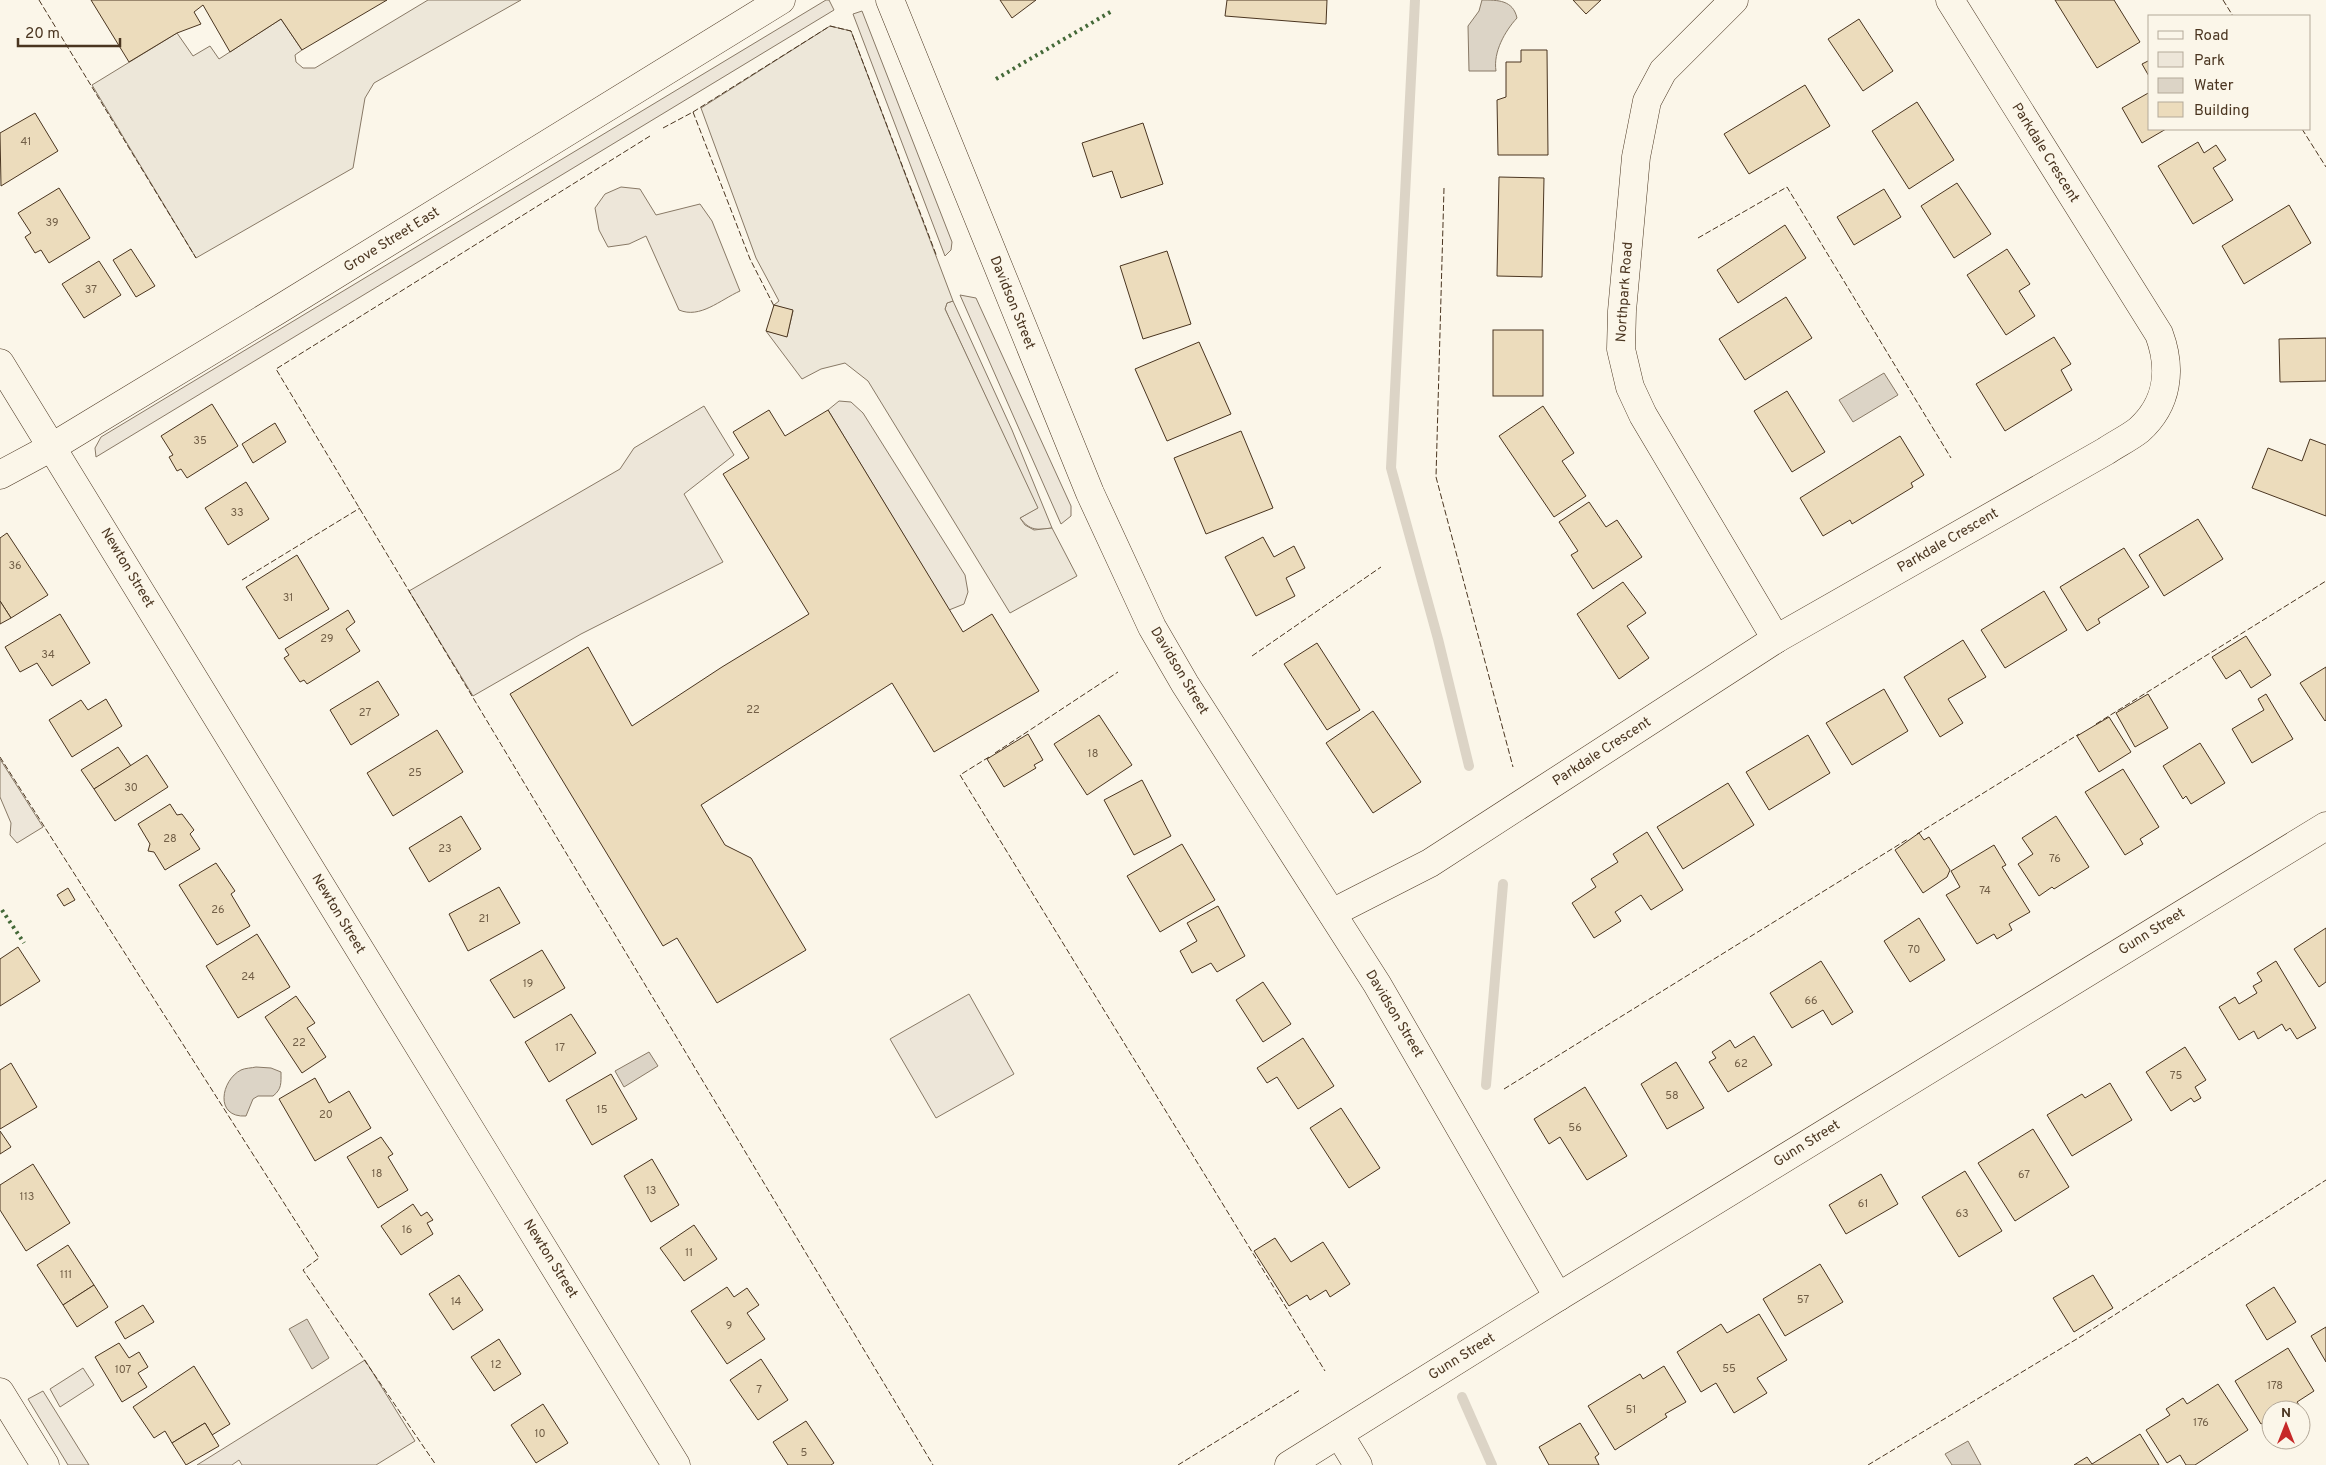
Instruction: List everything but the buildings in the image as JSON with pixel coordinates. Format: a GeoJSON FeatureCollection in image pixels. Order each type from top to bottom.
{"type":"FeatureCollection","features":[{"type":"Feature","properties":{"kind":"street","name":"Grove Street East"},"geometry":{"type":"LineString","coordinates":[[0,475],[52,447],[781,0]]}},
{"type":"Feature","properties":{"kind":"street","name":"Davidson Street"},"geometry":{"type":"LineString","coordinates":[[890,0],[1086,485],[1152,628],[1185,684],[1377,984],[1558,1297]]}},
{"type":"Feature","properties":{"kind":"street","name":"Northpark Road"},"geometry":{"type":"LineString","coordinates":[[1734,0],[1662,71],[1647,101],[1636,157],[1622,311],[1622,349],[1630,387],[1643,415],[1776,639]]}},
{"type":"Feature","properties":{"kind":"street","name":"Parkdale Crescent"},"geometry":{"type":"LineString","coordinates":[[1332,913],[1430,863],[1776,639],[2139,430],[2158,406],[2167,381],[2166,355],[2158,334],[1950,0]]}},
{"type":"Feature","properties":{"kind":"street","name":"Newton Street"},"geometry":{"type":"LineString","coordinates":[[0,363],[676,1465]]}},
{"type":"Feature","properties":{"kind":"street","name":"Gunn Street"},"geometry":{"type":"LineString","coordinates":[[1289,1465],[1558,1297],[2326,826]]}},
{"type":"Feature","properties":{"kind":"street"},"geometry":{"type":"LineString","coordinates":[[0,1392],[45,1465]]}},
{"type":"Feature","properties":{"kind":"street"},"geometry":{"type":"LineString","coordinates":[[1339,1434],[1358,1465]]}},
{"type":"Feature","properties":{"kind":"green space"},"geometry":{"type":"Polygon","coordinates":[[[826,0],[829,0],[834,10],[96,457],[95,448],[101,437],[826,0]]]}},
{"type":"Feature","properties":{"kind":"green space"},"geometry":{"type":"Polygon","coordinates":[[[862,11],[952,242],[951,250],[945,256],[853,14],[862,11]]]}},
{"type":"Feature","properties":{"kind":"green space"},"geometry":{"type":"Polygon","coordinates":[[[621,187],[640,189],[656,215],[700,204],[712,221],[740,291],[702,310],[687,312],[679,310],[646,236],[629,244],[608,247],[599,230],[595,208],[605,194],[621,187]]]}},
{"type":"Feature","properties":{"kind":"green space"},"geometry":{"type":"Polygon","coordinates":[[[960,295],[976,298],[1071,506],[1071,516],[1061,524],[960,295]]]}},
{"type":"Feature","properties":{"kind":"green space"},"geometry":{"type":"Polygon","coordinates":[[[953,301],[1012,430],[1052,528],[1034,529],[1020,518],[1037,508],[945,309],[947,303],[953,301]]]}},
{"type":"Feature","properties":{"kind":"green space"},"geometry":{"type":"Polygon","coordinates":[[[839,401],[851,402],[863,413],[965,575],[968,592],[964,604],[949,610],[828,410],[839,401]]]}},
{"type":"Feature","properties":{"kind":"green space"},"geometry":{"type":"Polygon","coordinates":[[[704,406],[734,455],[684,494],[723,562],[581,634],[473,696],[409,591],[620,469],[634,448],[704,406]]]}},
{"type":"Feature","properties":{"kind":"green space"},"geometry":{"type":"Polygon","coordinates":[[[0,759],[43,827],[17,843],[10,835],[11,823],[0,797],[0,759]]]}},
{"type":"Feature","properties":{"kind":"green space"},"geometry":{"type":"Polygon","coordinates":[[[969,994],[1014,1074],[936,1118],[890,1039],[969,994]]]}},
{"type":"Feature","properties":{"kind":"green space"},"geometry":{"type":"Polygon","coordinates":[[[365,1360],[415,1441],[376,1465],[242,1465],[239,1460],[232,1465],[197,1465],[365,1360]]]}},
{"type":"Feature","properties":{"kind":"green space"},"geometry":{"type":"Polygon","coordinates":[[[83,1368],[94,1385],[60,1407],[50,1389],[83,1368]]]}},
{"type":"Feature","properties":{"kind":"green space"},"geometry":{"type":"Polygon","coordinates":[[[43,1391],[89,1465],[68,1465],[28,1399],[43,1391]]]}},
{"type":"Feature","properties":{"kind":"shaded area"},"geometry":{"type":"Polygon","coordinates":[[[428,0],[521,0],[374,83],[365,98],[353,168],[196,258],[92,85],[177,33],[193,56],[210,46],[219,59],[281,19],[302,50],[295,55],[296,62],[303,68],[315,68],[428,0]]]}},
{"type":"Feature","properties":{"kind":"shaded area"},"geometry":{"type":"Polygon","coordinates":[[[830,26],[851,31],[953,301],[947,303],[945,309],[1038,508],[1020,518],[1025,525],[1034,530],[1052,528],[1077,576],[1010,613],[868,381],[845,363],[821,369],[802,379],[766,331],[787,336],[793,311],[774,305],[779,301],[756,258],[701,108],[830,26]]]}},
{"type":"Feature","properties":{"kind":"water"},"geometry":{"type":"Polygon","coordinates":[[[1482,0],[1499,1],[1508,4],[1515,12],[1517,18],[1508,29],[1498,49],[1496,71],[1469,71],[1468,26],[1479,11],[1482,0]]]}},
{"type":"Feature","properties":{"kind":"water"},"geometry":{"type":"Polygon","coordinates":[[[1884,373],[1898,395],[1853,422],[1839,400],[1884,373]]]}},
{"type":"Feature","properties":{"kind":"water"},"geometry":{"type":"Polygon","coordinates":[[[649,1052],[658,1066],[624,1087],[615,1071],[649,1052]]]}},
{"type":"Feature","properties":{"kind":"water"},"geometry":{"type":"Polygon","coordinates":[[[256,1067],[271,1068],[281,1072],[279,1088],[273,1096],[258,1096],[253,1099],[246,1116],[236,1115],[229,1111],[225,1105],[225,1089],[234,1075],[243,1069],[256,1067]]]}},
{"type":"Feature","properties":{"kind":"water"},"geometry":{"type":"Polygon","coordinates":[[[307,1319],[329,1358],[312,1369],[289,1329],[307,1319]]]}},
{"type":"Feature","properties":{"kind":"water"},"geometry":{"type":"Polygon","coordinates":[[[1968,1441],[1981,1465],[1952,1465],[1945,1454],[1968,1441]]]}},
{"type":"Feature","properties":{"kind":"waterway"},"geometry":{"type":"LineString","coordinates":[[1415,0],[1391,468],[1438,639],[1469,766]]}},
{"type":"Feature","properties":{"kind":"waterway"},"geometry":{"type":"LineString","coordinates":[[1486,1085],[1503,884]]}},
{"type":"Feature","properties":{"kind":"waterway"},"geometry":{"type":"LineString","coordinates":[[1462,1397],[1492,1465]]}},
{"type":"Feature","properties":{"kind":"hedge"},"geometry":{"type":"LineString","coordinates":[[996,79],[1112,11]]}},
{"type":"Feature","properties":{"kind":"hedge"},"geometry":{"type":"LineString","coordinates":[[2,910],[24,943]]}},
{"type":"Feature","properties":{"kind":"fence"},"geometry":{"type":"LineString","coordinates":[[39,0],[196,258]]}},
{"type":"Feature","properties":{"kind":"fence"},"geometry":{"type":"LineString","coordinates":[[2223,0],[2232,15]]}},
{"type":"Feature","properties":{"kind":"fence"},"geometry":{"type":"LineString","coordinates":[[693,112],[830,26],[851,31],[937,257]]}},
{"type":"Feature","properties":{"kind":"fence"},"geometry":{"type":"LineString","coordinates":[[663,128],[693,112],[750,259],[774,306]]}},
{"type":"Feature","properties":{"kind":"fence"},"geometry":{"type":"LineString","coordinates":[[2303,130],[2326,167]]}},
{"type":"Feature","properties":{"kind":"fence"},"geometry":{"type":"LineString","coordinates":[[650,136],[276,369],[933,1465]]}},
{"type":"Feature","properties":{"kind":"fence"},"geometry":{"type":"LineString","coordinates":[[1698,238],[1787,187],[1951,458]]}},
{"type":"Feature","properties":{"kind":"fence"},"geometry":{"type":"LineString","coordinates":[[1444,188],[1436,477],[1513,767]]}},
{"type":"Feature","properties":{"kind":"fence"},"geometry":{"type":"LineString","coordinates":[[242,580],[360,508]]}},
{"type":"Feature","properties":{"kind":"fence"},"geometry":{"type":"LineString","coordinates":[[1252,656],[1381,567]]}},
{"type":"Feature","properties":{"kind":"fence"},"geometry":{"type":"LineString","coordinates":[[2096,724],[2326,581]]}},
{"type":"Feature","properties":{"kind":"fence"},"geometry":{"type":"LineString","coordinates":[[995,753],[1118,672]]}},
{"type":"Feature","properties":{"kind":"fence"},"geometry":{"type":"LineString","coordinates":[[1917,834],[2079,734]]}},
{"type":"Feature","properties":{"kind":"fence"},"geometry":{"type":"LineString","coordinates":[[0,757],[319,1258],[303,1270],[436,1465]]}},
{"type":"Feature","properties":{"kind":"fence"},"geometry":{"type":"LineString","coordinates":[[989,757],[960,775],[1325,1371]]}},
{"type":"Feature","properties":{"kind":"fence"},"geometry":{"type":"LineString","coordinates":[[1504,1089],[1908,839]]}},
{"type":"Feature","properties":{"kind":"fence"},"geometry":{"type":"LineString","coordinates":[[1868,1465],[2080,1337],[2326,1180]]}},
{"type":"Feature","properties":{"kind":"fence"},"geometry":{"type":"LineString","coordinates":[[1178,1465],[1300,1390]]}}]}
